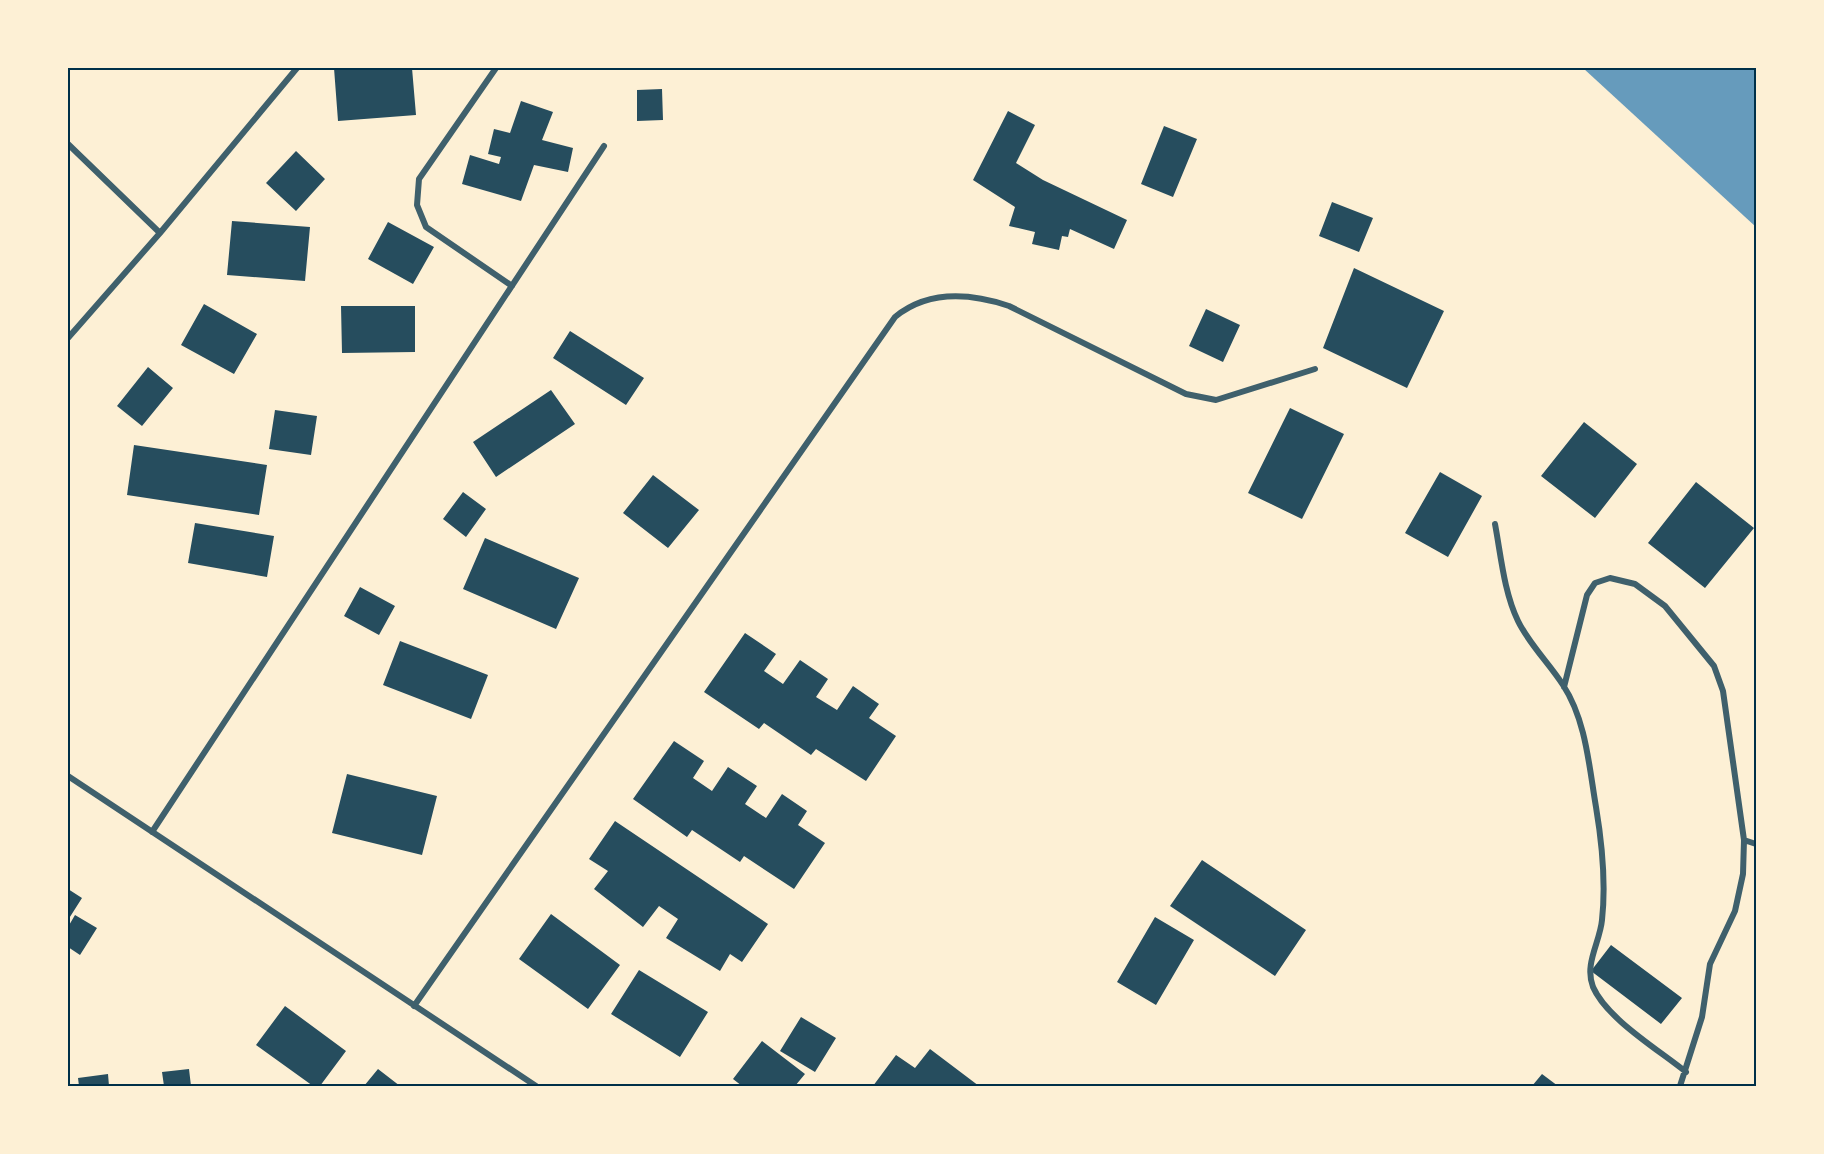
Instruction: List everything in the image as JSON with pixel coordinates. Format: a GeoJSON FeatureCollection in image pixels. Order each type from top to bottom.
{"type":"FeatureCollection","features":[{"type":"Feature","properties":{"kind":"street"},"geometry":{"type":"LineString","coordinates":[[68,338],[160,233],[297,68]]}},
{"type":"Feature","properties":{"kind":"street"},"geometry":{"type":"LineString","coordinates":[[496,68],[419,179],[417,205],[426,227],[512,285]]}},
{"type":"Feature","properties":{"kind":"street"},"geometry":{"type":"LineString","coordinates":[[68,144],[160,233]]}},
{"type":"Feature","properties":{"kind":"street"},"geometry":{"type":"LineString","coordinates":[[152,832],[604,146]]}},
{"type":"Feature","properties":{"kind":"street"},"geometry":{"type":"LineString","coordinates":[[414,1006],[895,317],[910,305],[957,296],[983,298],[1009,306],[1186,394],[1216,400],[1315,369]]}},
{"type":"Feature","properties":{"kind":"street"},"geometry":{"type":"LineString","coordinates":[[1495,524],[1509,593],[1519,622],[1564,687],[1582,728],[1599,822],[1604,900],[1602,923],[1590,971],[1593,986],[1605,1006],[1686,1072]]}},
{"type":"Feature","properties":{"kind":"street"},"geometry":{"type":"LineString","coordinates":[[1564,687],[1587,595],[1595,583],[1610,578],[1635,584],[1665,606],[1714,666],[1723,691],[1744,840],[1743,874],[1735,911],[1710,964],[1702,1017],[1680,1086]]}},
{"type":"Feature","properties":{"kind":"street"},"geometry":{"type":"LineString","coordinates":[[68,776],[536,1086]]}},
{"type":"Feature","properties":{"kind":"street"},"geometry":{"type":"LineString","coordinates":[[1744,840],[1756,844]]}},
{"type":"Feature","properties":{"kind":"water"},"geometry":{"type":"Polygon","coordinates":[[[1583,68],[1756,68],[1756,227],[1583,68]]]}},
{"type":"Feature","properties":{"kind":"building"},"geometry":{"type":"Polygon","coordinates":[[[334,68],[412,68],[416,115],[338,121],[334,68]]]}},
{"type":"Feature","properties":{"kind":"building"},"geometry":{"type":"Polygon","coordinates":[[[662,89],[663,120],[637,121],[637,90],[662,89]]]}},
{"type":"Feature","properties":{"kind":"building"},"geometry":{"type":"Polygon","coordinates":[[[521,101],[553,112],[542,140],[573,148],[568,172],[534,165],[521,201],[462,184],[470,155],[499,164],[501,157],[488,154],[494,129],[510,133],[521,101]]]}},
{"type":"Feature","properties":{"kind":"building"},"geometry":{"type":"Polygon","coordinates":[[[1008,111],[1035,125],[1016,163],[1043,180],[1127,220],[1114,249],[1070,229],[1068,237],[1062,236],[1059,250],[1032,244],[1035,232],[1009,226],[1015,207],[973,180],[1008,111]]]}},
{"type":"Feature","properties":{"kind":"building"},"geometry":{"type":"Polygon","coordinates":[[[1164,126],[1197,139],[1173,197],[1141,184],[1164,126]]]}},
{"type":"Feature","properties":{"kind":"building"},"geometry":{"type":"Polygon","coordinates":[[[296,151],[325,179],[296,211],[266,183],[296,151]]]}},
{"type":"Feature","properties":{"kind":"building"},"geometry":{"type":"Polygon","coordinates":[[[1332,202],[1373,218],[1359,252],[1319,236],[1332,202]]]}},
{"type":"Feature","properties":{"kind":"building"},"geometry":{"type":"Polygon","coordinates":[[[232,221],[310,227],[305,281],[227,275],[232,221]]]}},
{"type":"Feature","properties":{"kind":"building"},"geometry":{"type":"Polygon","coordinates":[[[388,222],[434,247],[413,284],[368,259],[388,222]]]}},
{"type":"Feature","properties":{"kind":"building"},"geometry":{"type":"Polygon","coordinates":[[[1354,268],[1444,311],[1407,388],[1323,348],[1354,268]]]}},
{"type":"Feature","properties":{"kind":"building"},"geometry":{"type":"Polygon","coordinates":[[[204,304],[257,334],[234,374],[181,345],[204,304]]]}},
{"type":"Feature","properties":{"kind":"building"},"geometry":{"type":"Polygon","coordinates":[[[341,306],[415,306],[415,352],[342,353],[341,306]]]}},
{"type":"Feature","properties":{"kind":"building"},"geometry":{"type":"Polygon","coordinates":[[[1206,309],[1240,325],[1223,362],[1189,346],[1206,309]]]}},
{"type":"Feature","properties":{"kind":"building"},"geometry":{"type":"Polygon","coordinates":[[[570,331],[644,378],[626,405],[553,358],[570,331]]]}},
{"type":"Feature","properties":{"kind":"building"},"geometry":{"type":"Polygon","coordinates":[[[148,367],[173,388],[142,426],[117,406],[148,367]]]}},
{"type":"Feature","properties":{"kind":"building"},"geometry":{"type":"Polygon","coordinates":[[[551,390],[575,424],[496,477],[473,442],[551,390]]]}},
{"type":"Feature","properties":{"kind":"building"},"geometry":{"type":"Polygon","coordinates":[[[1290,408],[1344,434],[1302,519],[1248,493],[1290,408]]]}},
{"type":"Feature","properties":{"kind":"building"},"geometry":{"type":"Polygon","coordinates":[[[275,410],[317,416],[311,455],[269,449],[275,410]]]}},
{"type":"Feature","properties":{"kind":"building"},"geometry":{"type":"Polygon","coordinates":[[[1584,422],[1637,464],[1595,518],[1541,476],[1584,422]]]}},
{"type":"Feature","properties":{"kind":"building"},"geometry":{"type":"Polygon","coordinates":[[[134,445],[267,465],[259,515],[127,495],[134,445]]]}},
{"type":"Feature","properties":{"kind":"building"},"geometry":{"type":"Polygon","coordinates":[[[1440,472],[1482,496],[1448,557],[1405,533],[1440,472]]]}},
{"type":"Feature","properties":{"kind":"building"},"geometry":{"type":"Polygon","coordinates":[[[653,475],[699,510],[668,548],[623,513],[653,475]]]}},
{"type":"Feature","properties":{"kind":"building"},"geometry":{"type":"Polygon","coordinates":[[[1696,482],[1754,528],[1705,588],[1648,543],[1696,482]]]}},
{"type":"Feature","properties":{"kind":"building"},"geometry":{"type":"Polygon","coordinates":[[[463,492],[486,509],[466,537],[443,519],[463,492]]]}},
{"type":"Feature","properties":{"kind":"building"},"geometry":{"type":"Polygon","coordinates":[[[195,523],[274,536],[267,577],[188,563],[195,523]]]}},
{"type":"Feature","properties":{"kind":"building"},"geometry":{"type":"Polygon","coordinates":[[[485,538],[579,578],[556,629],[463,589],[485,538]]]}},
{"type":"Feature","properties":{"kind":"building"},"geometry":{"type":"Polygon","coordinates":[[[360,587],[395,606],[379,635],[344,616],[360,587]]]}},
{"type":"Feature","properties":{"kind":"building"},"geometry":{"type":"Polygon","coordinates":[[[745,633],[776,654],[764,671],[783,684],[800,660],[828,679],[816,697],[837,710],[853,686],[879,704],[869,718],[896,736],[866,781],[816,749],[811,755],[764,723],[759,729],[704,692],[745,633]]]}},
{"type":"Feature","properties":{"kind":"building"},"geometry":{"type":"Polygon","coordinates":[[[400,641],[488,675],[471,719],[383,685],[400,641]]]}},
{"type":"Feature","properties":{"kind":"building"},"geometry":{"type":"Polygon","coordinates":[[[674,741],[704,761],[693,778],[712,791],[728,767],[757,786],[745,804],[766,818],[782,794],[807,811],[798,825],[825,843],[794,889],[744,856],[740,862],[692,830],[687,837],[633,799],[674,741]]]}},
{"type":"Feature","properties":{"kind":"building"},"geometry":{"type":"Polygon","coordinates":[[[347,774],[437,796],[422,855],[332,833],[347,774]]]}},
{"type":"Feature","properties":{"kind":"building"},"geometry":{"type":"Polygon","coordinates":[[[615,821],[768,924],[742,962],[730,954],[720,971],[666,938],[678,919],[659,906],[643,927],[594,889],[608,871],[589,859],[615,821]]]}},
{"type":"Feature","properties":{"kind":"building"},"geometry":{"type":"Polygon","coordinates":[[[1202,860],[1306,930],[1275,976],[1170,906],[1202,860]]]}},
{"type":"Feature","properties":{"kind":"building"},"geometry":{"type":"Polygon","coordinates":[[[68,889],[82,898],[68,920],[68,889]]]}},
{"type":"Feature","properties":{"kind":"building"},"geometry":{"type":"Polygon","coordinates":[[[551,914],[620,965],[588,1009],[519,959],[551,914]]]}},
{"type":"Feature","properties":{"kind":"building"},"geometry":{"type":"Polygon","coordinates":[[[75,915],[97,928],[80,955],[68,947],[68,927],[75,915]]]}},
{"type":"Feature","properties":{"kind":"building"},"geometry":{"type":"Polygon","coordinates":[[[1155,917],[1194,940],[1156,1005],[1117,982],[1155,917]]]}},
{"type":"Feature","properties":{"kind":"building"},"geometry":{"type":"Polygon","coordinates":[[[1611,945],[1682,998],[1661,1024],[1591,971],[1611,945]]]}},
{"type":"Feature","properties":{"kind":"building"},"geometry":{"type":"Polygon","coordinates":[[[639,970],[708,1012],[680,1057],[611,1014],[639,970]]]}},
{"type":"Feature","properties":{"kind":"building"},"geometry":{"type":"Polygon","coordinates":[[[285,1006],[346,1051],[320,1086],[313,1086],[256,1045],[285,1006]]]}},
{"type":"Feature","properties":{"kind":"building"},"geometry":{"type":"Polygon","coordinates":[[[801,1017],[836,1038],[815,1072],[780,1051],[801,1017]]]}},
{"type":"Feature","properties":{"kind":"building"},"geometry":{"type":"Polygon","coordinates":[[[762,1041],[805,1074],[795,1086],[742,1086],[733,1079],[762,1041]]]}},
{"type":"Feature","properties":{"kind":"building"},"geometry":{"type":"Polygon","coordinates":[[[930,1049],[979,1086],[873,1086],[896,1055],[915,1068],[930,1049]]]}},
{"type":"Feature","properties":{"kind":"building"},"geometry":{"type":"Polygon","coordinates":[[[189,1069],[191,1086],[164,1086],[162,1072],[189,1069]]]}},
{"type":"Feature","properties":{"kind":"building"},"geometry":{"type":"Polygon","coordinates":[[[378,1069],[400,1086],[364,1086],[378,1069]]]}},
{"type":"Feature","properties":{"kind":"building"},"geometry":{"type":"Polygon","coordinates":[[[108,1074],[109,1086],[79,1086],[78,1078],[108,1074]]]}},
{"type":"Feature","properties":{"kind":"building"},"geometry":{"type":"Polygon","coordinates":[[[1542,1074],[1558,1086],[1532,1086],[1542,1074]]]}}]}
